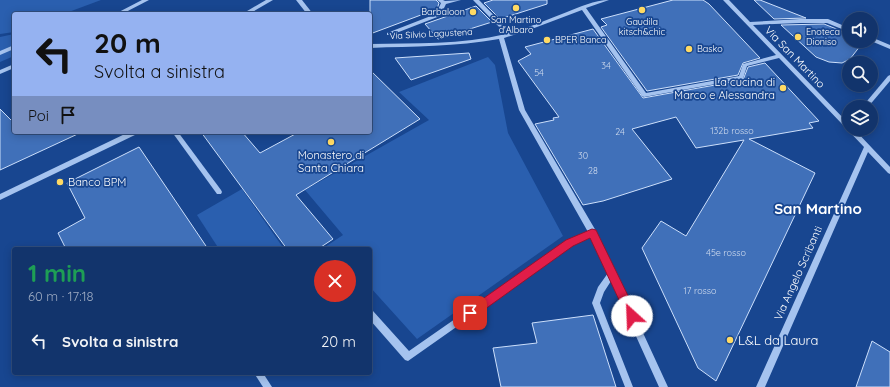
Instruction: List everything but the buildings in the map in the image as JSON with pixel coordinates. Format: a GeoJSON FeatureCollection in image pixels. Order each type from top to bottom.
{"type":"FeatureCollection","features":[{"type":"Feature","properties":{"kind":"street"},"geometry":{"type":"LineString","coordinates":[[122,12],[146,0]]}},
{"type":"Feature","properties":{"kind":"street"},"geometry":{"type":"LineString","coordinates":[[249,12],[270,0]]}},
{"type":"Feature","properties":{"kind":"street"},"geometry":{"type":"LineString","coordinates":[[299,0],[308,12]]}},
{"type":"Feature","properties":{"kind":"street"},"geometry":{"type":"LineString","coordinates":[[389,34],[438,15],[442,2],[458,0]]}},
{"type":"Feature","properties":{"kind":"street"},"geometry":{"type":"LineString","coordinates":[[476,0],[510,35]]}},
{"type":"Feature","properties":{"kind":"street","name":"Via Silvio Lagustena"},"geometry":{"type":"LineString","coordinates":[[372,46],[477,42],[510,35],[542,25],[583,7],[606,0]]}},
{"type":"Feature","properties":{"kind":"street","name":"Via San Martino"},"geometry":{"type":"LineString","coordinates":[[726,0],[842,121]]}},
{"type":"Feature","properties":{"kind":"street"},"geometry":{"type":"LineString","coordinates":[[583,7],[644,95],[741,78],[745,65],[780,56]]}},
{"type":"Feature","properties":{"kind":"street"},"geometry":{"type":"LineString","coordinates":[[750,24],[800,21],[828,22],[842,27]]}},
{"type":"Feature","properties":{"kind":"street"},"geometry":{"type":"LineString","coordinates":[[501,37],[522,110],[592,233],[664,387]]}},
{"type":"Feature","properties":{"kind":"street"},"geometry":{"type":"LineString","coordinates":[[878,42],[890,46]]}},
{"type":"Feature","properties":{"kind":"street"},"geometry":{"type":"LineString","coordinates":[[0,53],[12,48]]}},
{"type":"Feature","properties":{"kind":"street"},"geometry":{"type":"LineString","coordinates":[[0,72],[12,67]]}},
{"type":"Feature","properties":{"kind":"street"},"geometry":{"type":"LineString","coordinates":[[871,100],[890,77]]}},
{"type":"Feature","properties":{"kind":"street"},"geometry":{"type":"LineString","coordinates":[[0,197],[131,134]]}},
{"type":"Feature","properties":{"kind":"street"},"geometry":{"type":"LineString","coordinates":[[176,134],[219,192]]}},
{"type":"Feature","properties":{"kind":"street","name":"Via San Martino"},"geometry":{"type":"LineString","coordinates":[[857,136],[890,171]]}},
{"type":"Feature","properties":{"kind":"street","name":"Via Angelo Scribanti"},"geometry":{"type":"LineString","coordinates":[[760,387],[867,147]]}},
{"type":"Feature","properties":{"kind":"street"},"geometry":{"type":"LineString","coordinates":[[372,316],[408,357],[570,243],[592,233]]}},
{"type":"Feature","properties":{"kind":"street"},"geometry":{"type":"LineString","coordinates":[[612,273],[601,290],[596,303],[629,387]]}},
{"type":"Feature","properties":{"kind":"street"},"geometry":{"type":"LineString","coordinates":[[259,375],[268,387]]}},
{"type":"Feature","properties":{"kind":"shaded area"},"geometry":{"type":"Polygon","coordinates":[[[0,0],[101,0],[69,12],[12,12],[12,32],[0,34],[0,0]]]}},
{"type":"Feature","properties":{"kind":"shaded area"},"geometry":{"type":"Polygon","coordinates":[[[12,34],[12,57],[0,62],[0,37],[12,34]]]}},
{"type":"Feature","properties":{"kind":"shaded area"},"geometry":{"type":"Polygon","coordinates":[[[488,57],[495,65],[508,133],[563,236],[417,339],[372,289],[372,247],[325,247],[343,235],[305,190],[429,120],[399,92],[488,57]]]}},
{"type":"Feature","properties":{"kind":"shaded area"},"geometry":{"type":"Polygon","coordinates":[[[242,189],[283,247],[218,247],[197,215],[242,189]]]}},
{"type":"Feature","properties":{"kind":"place","name":"San Martino d'Albaro"},"geometry":{"type":"Point","coordinates":[516,8]}},
{"type":"Feature","properties":{"kind":"place","name":"Gaudila kitsch&chic"},"geometry":{"type":"Point","coordinates":[642,10]}},
{"type":"Feature","properties":{"kind":"place","name":"Barbaloon"},"geometry":{"type":"Point","coordinates":[473,12]}},
{"type":"Feature","properties":{"kind":"place","name":"Enoteca Dioniso"},"geometry":{"type":"Point","coordinates":[798,37]}},
{"type":"Feature","properties":{"kind":"place","name":"BPER Banca"},"geometry":{"type":"Point","coordinates":[547,40]}},
{"type":"Feature","properties":{"kind":"place","name":"Basko"},"geometry":{"type":"Point","coordinates":[689,49]}},
{"type":"Feature","properties":{"kind":"place","name":"La cucina di Marco e Alessandra"},"geometry":{"type":"Point","coordinates":[783,88]}},
{"type":"Feature","properties":{"kind":"place","name":"Monastero di Santa Chiara"},"geometry":{"type":"Point","coordinates":[331,142]}},
{"type":"Feature","properties":{"kind":"place","name":"Banco BPM"},"geometry":{"type":"Point","coordinates":[60,182]}},
{"type":"Feature","properties":{"kind":"place","name":"L&L da Laura"},"geometry":{"type":"Point","coordinates":[730,340]}},
{"type":"Feature","properties":{"kind":"district","name":"San Martino"},"geometry":{"type":"Point","coordinates":[818,209]}},
{"type":"Feature","properties":{"kind":"route"},"geometry":{"type":"LineString","coordinates":[[470,313],[570,243],[592,233],[632,316]]}}]}
